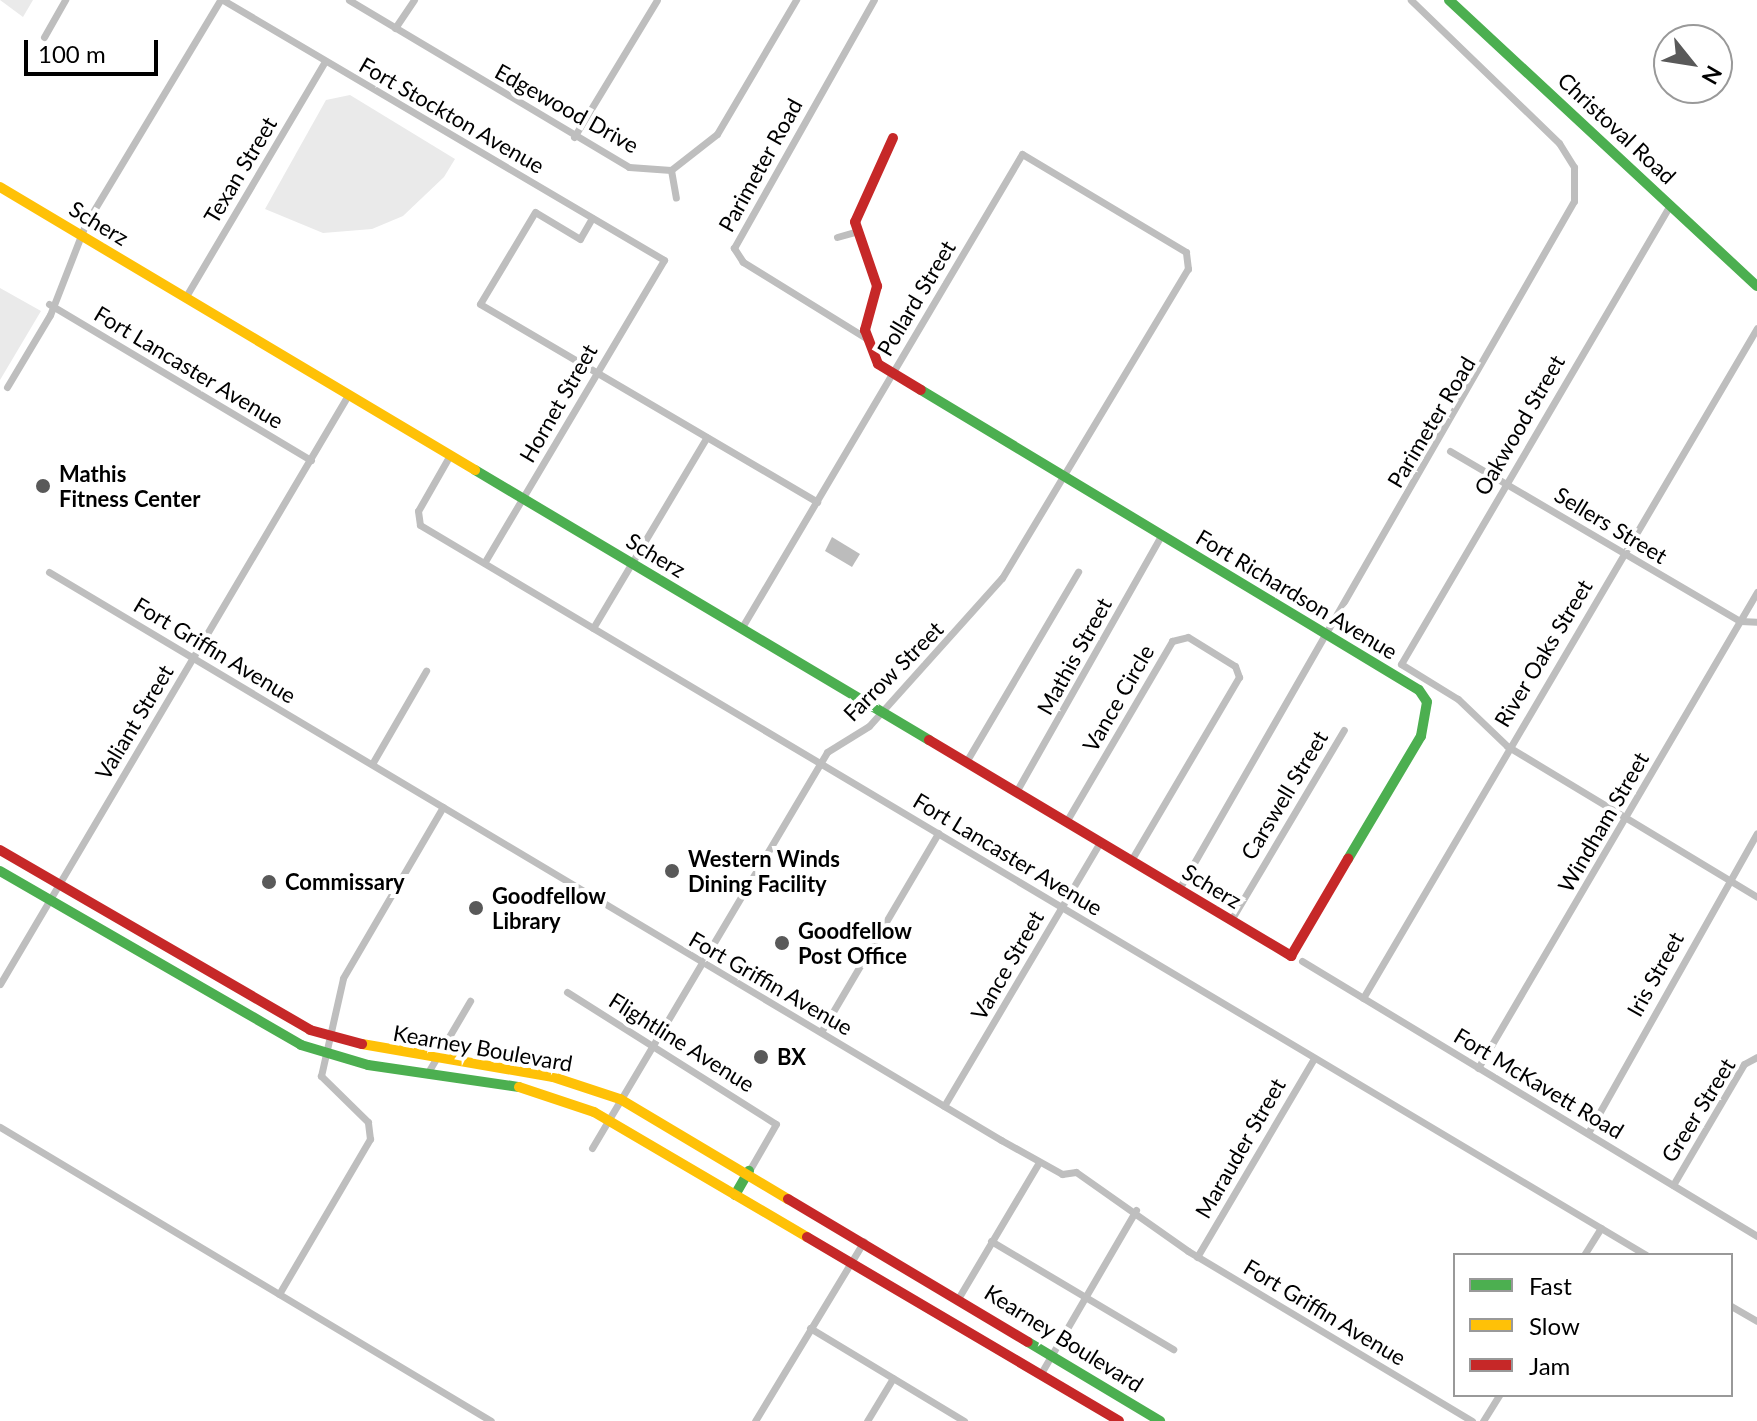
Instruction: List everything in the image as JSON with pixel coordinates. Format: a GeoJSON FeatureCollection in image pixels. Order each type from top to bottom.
{"type":"FeatureCollection","features":[{"type":"Feature","properties":{"kind":"street"},"geometry":{"type":"LineString","coordinates":[[44,37],[65,0]]}},
{"type":"Feature","properties":{"kind":"street"},"geometry":{"type":"LineString","coordinates":[[7,387],[83,237],[222,0]]}},
{"type":"Feature","properties":{"kind":"street","name":"Fort Stockton Avenue"},"geometry":{"type":"LineString","coordinates":[[222,0],[664,260]]}},
{"type":"Feature","properties":{"kind":"street","name":"Edgewood Drive"},"geometry":{"type":"LineString","coordinates":[[349,0],[574,137],[629,167],[671,170]]}},
{"type":"Feature","properties":{"kind":"street"},"geometry":{"type":"LineString","coordinates":[[395,28],[414,0]]}},
{"type":"Feature","properties":{"kind":"street"},"geometry":{"type":"LineString","coordinates":[[574,137],[657,0]]}},
{"type":"Feature","properties":{"kind":"street"},"geometry":{"type":"LineString","coordinates":[[676,198],[671,170],[717,134],[796,0]]}},
{"type":"Feature","properties":{"kind":"street","name":"Parimeter Road"},"geometry":{"type":"LineString","coordinates":[[866,338],[743,262],[734,248],[874,0]]}},
{"type":"Feature","properties":{"kind":"street","name":"Parimeter Road"},"geometry":{"type":"LineString","coordinates":[[1179,889],[1532,286],[1577,189],[1559,143],[1411,0]]}},
{"type":"Feature","properties":{"kind":"street","name":"Christoval Road"},"geometry":{"type":"LineString","coordinates":[[1449,0],[1757,286]]}},
{"type":"Feature","properties":{"kind":"street","name":"Texan Street"},"geometry":{"type":"LineString","coordinates":[[185,298],[325,61]]}},
{"type":"Feature","properties":{"kind":"street"},"geometry":{"type":"LineString","coordinates":[[891,375],[866,338],[877,286],[854,232],[863,190],[893,138]]}},
{"type":"Feature","properties":{"kind":"street","name":"Pollard Street"},"geometry":{"type":"LineString","coordinates":[[741,629],[1022,154],[1188,256]]}},
{"type":"Feature","properties":{"kind":"street","name":"Scherz"},"geometry":{"type":"LineString","coordinates":[[0,187],[1291,956]]}},
{"type":"Feature","properties":{"kind":"street","name":"Oakwood Street"},"geometry":{"type":"LineString","coordinates":[[1507,746],[1458,699],[1401,664],[1670,205]]}},
{"type":"Feature","properties":{"kind":"street"},"geometry":{"type":"LineString","coordinates":[[592,218],[580,239],[535,212],[480,304],[817,502]]}},
{"type":"Feature","properties":{"kind":"street"},"geometry":{"type":"LineString","coordinates":[[837,237],[854,232]]}},
{"type":"Feature","properties":{"kind":"street","name":"Farrow Street"},"geometry":{"type":"LineString","coordinates":[[592,1148],[820,763],[880,711],[988,596],[1188,269],[1188,256]]}},
{"type":"Feature","properties":{"kind":"street","name":"Hornet Street"},"geometry":{"type":"LineString","coordinates":[[484,563],[664,260]]}},
{"type":"Feature","properties":{"kind":"street","name":"Fort Lancaster Avenue"},"geometry":{"type":"LineString","coordinates":[[49,304],[311,460]]}},
{"type":"Feature","properties":{"kind":"street","name":"River Oaks Street"},"geometry":{"type":"LineString","coordinates":[[1363,998],[1507,746],[1626,553],[1757,328]]}},
{"type":"Feature","properties":{"kind":"street","name":"Fort Richardson Avenue"},"geometry":{"type":"LineString","coordinates":[[891,375],[1419,690],[1428,719],[1291,956]]}},
{"type":"Feature","properties":{"kind":"street","name":"Valiant Street"},"geometry":{"type":"LineString","coordinates":[[0,984],[348,395]]}},
{"type":"Feature","properties":{"kind":"street"},"geometry":{"type":"LineString","coordinates":[[593,628],[707,437]]}},
{"type":"Feature","properties":{"kind":"street","name":"Sellers Street"},"geometry":{"type":"LineString","coordinates":[[1450,451],[1740,621],[1757,622]]}},
{"type":"Feature","properties":{"kind":"street","name":"Fort Lancaster Avenue"},"geometry":{"type":"LineString","coordinates":[[450,455],[417,521],[1643,1253]]}},
{"type":"Feature","properties":{"kind":"street","name":"Mathis Street"},"geometry":{"type":"LineString","coordinates":[[1016,792],[1161,536]]}},
{"type":"Feature","properties":{"kind":"street","name":"Fort Griffin Avenue"},"geometry":{"type":"LineString","coordinates":[[49,572],[1039,1162],[1062,1174],[1076,1172],[1136,1210],[1197,1257],[1472,1421]]}},
{"type":"Feature","properties":{"kind":"street"},"geometry":{"type":"LineString","coordinates":[[966,762],[1078,572]]}},
{"type":"Feature","properties":{"kind":"street","name":"Windham Street"},"geometry":{"type":"LineString","coordinates":[[1478,1068],[1757,592]]}},
{"type":"Feature","properties":{"kind":"street","name":"Vance Circle"},"geometry":{"type":"LineString","coordinates":[[1066,822],[1172,641],[1188,637],[1235,666],[1239,677],[1131,860]]}},
{"type":"Feature","properties":{"kind":"street"},"geometry":{"type":"LineString","coordinates":[[372,764],[426,671]]}},
{"type":"Feature","properties":{"kind":"street","name":"Carswell Street"},"geometry":{"type":"LineString","coordinates":[[1231,920],[1344,730]]}},
{"type":"Feature","properties":{"kind":"street"},"geometry":{"type":"LineString","coordinates":[[1507,746],[1757,897]]}},
{"type":"Feature","properties":{"kind":"street"},"geometry":{"type":"LineString","coordinates":[[279,1294],[370,1139],[368,1122],[322,1081],[345,972],[443,807]]}},
{"type":"Feature","properties":{"kind":"street"},"geometry":{"type":"LineString","coordinates":[[821,1032],[938,833]]}},
{"type":"Feature","properties":{"kind":"street","name":"Iris Street"},"geometry":{"type":"LineString","coordinates":[[1588,1133],[1727,880],[1757,833]]}},
{"type":"Feature","properties":{"kind":"street","name":"Vance Street"},"geometry":{"type":"LineString","coordinates":[[944,1106],[1100,842]]}},
{"type":"Feature","properties":{"kind":"street","name":"Kearney Boulevard"},"geometry":{"type":"LineString","coordinates":[[0,850],[267,1010],[333,1038],[435,1059],[553,1077],[620,1099],[865,1240],[1160,1421]]}},
{"type":"Feature","properties":{"kind":"street","name":"Kearney Boulevard"},"geometry":{"type":"LineString","coordinates":[[0,871],[258,1025],[326,1054],[427,1074],[529,1089],[608,1120],[1119,1421]]}},
{"type":"Feature","properties":{"kind":"street","name":"Fort McKavett Road"},"geometry":{"type":"LineString","coordinates":[[1302,961],[1757,1236]]}},
{"type":"Feature","properties":{"kind":"street","name":"Flightline Avenue"},"geometry":{"type":"LineString","coordinates":[[567,992],[654,1043],[776,1124],[749,1171]]}},
{"type":"Feature","properties":{"kind":"street"},"geometry":{"type":"LineString","coordinates":[[427,1074],[470,1001]]}},
{"type":"Feature","properties":{"kind":"street","name":"Greer Street"},"geometry":{"type":"LineString","coordinates":[[1673,1185],[1744,1064],[1757,1057]]}},
{"type":"Feature","properties":{"kind":"street","name":"Marauder Street"},"geometry":{"type":"LineString","coordinates":[[1197,1257],[1314,1058]]}},
{"type":"Feature","properties":{"kind":"street"},"geometry":{"type":"LineString","coordinates":[[0,1127],[491,1421]]}},
{"type":"Feature","properties":{"kind":"street"},"geometry":{"type":"LineString","coordinates":[[959,1297],[1039,1162]]}},
{"type":"Feature","properties":{"kind":"street"},"geometry":{"type":"LineString","coordinates":[[735,1195],[749,1171]]}},
{"type":"Feature","properties":{"kind":"street"},"geometry":{"type":"LineString","coordinates":[[1040,1375],[1136,1210]]}},
{"type":"Feature","properties":{"kind":"street"},"geometry":{"type":"LineString","coordinates":[[1585,1253],[1601,1228]]}},
{"type":"Feature","properties":{"kind":"street"},"geometry":{"type":"LineString","coordinates":[[755,1421],[865,1240]]}},
{"type":"Feature","properties":{"kind":"street"},"geometry":{"type":"LineString","coordinates":[[991,1241],[1173,1349]]}},
{"type":"Feature","properties":{"kind":"street"},"geometry":{"type":"LineString","coordinates":[[1733,1307],[1757,1321]]}},
{"type":"Feature","properties":{"kind":"street"},"geometry":{"type":"LineString","coordinates":[[810,1328],[964,1421]]}},
{"type":"Feature","properties":{"kind":"street"},"geometry":{"type":"LineString","coordinates":[[867,1421],[893,1378]]}},
{"type":"Feature","properties":{"kind":"street"},"geometry":{"type":"LineString","coordinates":[[1483,1421],[1498,1397]]}},
{"type":"Feature","properties":{"kind":"shaded area"},"geometry":{"type":"Polygon","coordinates":[[[0,0],[33,0],[23,17],[0,0]]]}},
{"type":"Feature","properties":{"kind":"shaded area"},"geometry":{"type":"Polygon","coordinates":[[[350,95],[455,159],[444,177],[403,216],[372,229],[323,233],[265,209],[326,100],[350,95]]]}},
{"type":"Feature","properties":{"kind":"shaded area"},"geometry":{"type":"Polygon","coordinates":[[[0,288],[41,311],[0,380],[0,288]]]}},
{"type":"Feature","properties":{"kind":"shaded area"},"geometry":{"type":"Polygon","coordinates":[[[832,537],[860,554],[852,567],[825,551],[832,537]]]}},
{"type":"Feature","properties":{"kind":"traffic: fast"},"geometry":{"type":"LineString","coordinates":[[1449,0],[1757,286]]}},
{"type":"Feature","properties":{"kind":"traffic: fast"},"geometry":{"type":"LineString","coordinates":[[921,390],[1419,690],[1427,702],[1421,736],[1348,859]]}},
{"type":"Feature","properties":{"kind":"traffic: fast"},"geometry":{"type":"LineString","coordinates":[[475,470],[929,740]]}},
{"type":"Feature","properties":{"kind":"traffic: fast"},"geometry":{"type":"LineString","coordinates":[[0,871],[301,1045],[368,1065],[519,1087]]}},
{"type":"Feature","properties":{"kind":"traffic: fast"},"geometry":{"type":"LineString","coordinates":[[735,1195],[749,1171]]}},
{"type":"Feature","properties":{"kind":"traffic: fast"},"geometry":{"type":"LineString","coordinates":[[1028,1342],[1160,1421]]}},
{"type":"Feature","properties":{"kind":"traffic: slow"},"geometry":{"type":"LineString","coordinates":[[0,187],[475,470]]}},
{"type":"Feature","properties":{"kind":"traffic: slow"},"geometry":{"type":"LineString","coordinates":[[362,1044],[553,1077],[620,1099],[788,1199]]}},
{"type":"Feature","properties":{"kind":"traffic: slow"},"geometry":{"type":"LineString","coordinates":[[519,1087],[594,1112],[807,1237]]}},
{"type":"Feature","properties":{"kind":"traffic: jam"},"geometry":{"type":"LineString","coordinates":[[893,138],[855,222],[877,286],[865,330],[878,364],[921,390]]}},
{"type":"Feature","properties":{"kind":"traffic: jam"},"geometry":{"type":"LineString","coordinates":[[929,740],[1291,956],[1348,859]]}},
{"type":"Feature","properties":{"kind":"traffic: jam"},"geometry":{"type":"LineString","coordinates":[[0,850],[310,1030],[362,1044]]}},
{"type":"Feature","properties":{"kind":"traffic: jam"},"geometry":{"type":"LineString","coordinates":[[788,1199],[1028,1342]]}},
{"type":"Feature","properties":{"kind":"traffic: jam"},"geometry":{"type":"LineString","coordinates":[[807,1237],[1119,1421]]}},
{"type":"Feature","properties":{"kind":"place","name":"Mathis Fitness Center"},"geometry":{"type":"Point","coordinates":[43,486]}},
{"type":"Feature","properties":{"kind":"place","name":"Western Winds Dining Facility"},"geometry":{"type":"Point","coordinates":[672,871]}},
{"type":"Feature","properties":{"kind":"place","name":"Commissary"},"geometry":{"type":"Point","coordinates":[269,882]}},
{"type":"Feature","properties":{"kind":"place","name":"Goodfellow Library"},"geometry":{"type":"Point","coordinates":[476,908]}},
{"type":"Feature","properties":{"kind":"place","name":"Goodfellow Post Office"},"geometry":{"type":"Point","coordinates":[782,943]}},
{"type":"Feature","properties":{"kind":"place","name":"BX"},"geometry":{"type":"Point","coordinates":[761,1057]}}]}
